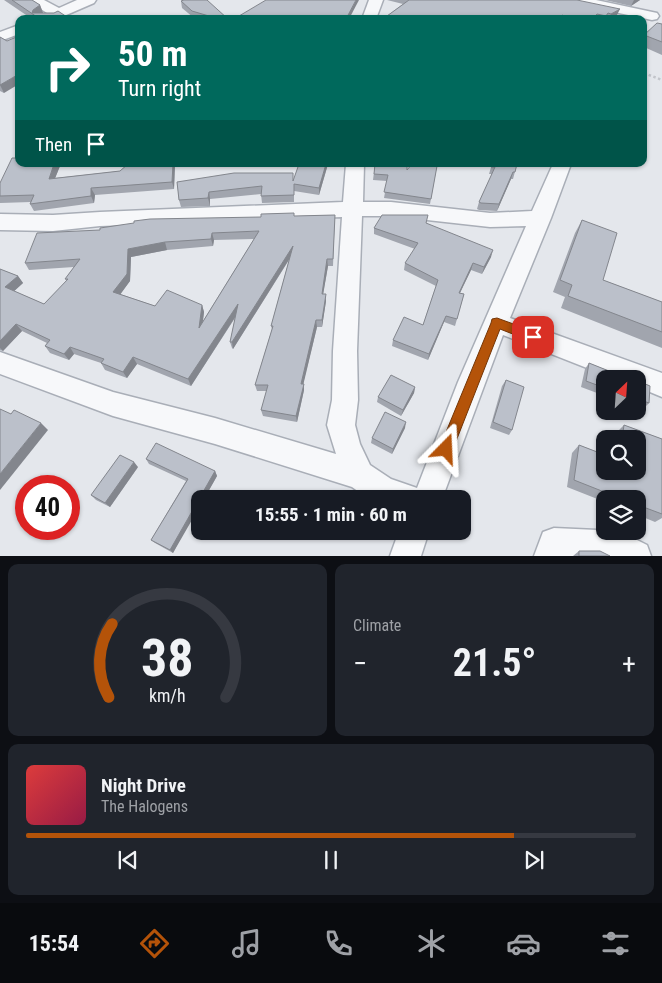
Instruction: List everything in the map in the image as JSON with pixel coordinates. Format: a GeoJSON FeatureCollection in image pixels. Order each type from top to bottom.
{"type":"FeatureCollection","features":[{"type":"Feature","properties":{"kind":"street"},"geometry":{"type":"LineString","coordinates":[[34,0],[58,12]]}},
{"type":"Feature","properties":{"kind":"street"},"geometry":{"type":"LineString","coordinates":[[52,15],[89,0]]}},
{"type":"Feature","properties":{"kind":"street"},"geometry":{"type":"LineString","coordinates":[[371,15],[376,0]]}},
{"type":"Feature","properties":{"kind":"street"},"geometry":{"type":"LineString","coordinates":[[576,0],[653,16]]}},
{"type":"Feature","properties":{"kind":"street"},"geometry":{"type":"LineString","coordinates":[[1,37],[15,31]]}},
{"type":"Feature","properties":{"kind":"street"},"geometry":{"type":"LineString","coordinates":[[1,37],[15,42]]}},
{"type":"Feature","properties":{"kind":"street"},"geometry":{"type":"LineString","coordinates":[[355,167],[345,351],[345,400],[341,424],[346,446],[360,475]]}},
{"type":"Feature","properties":{"kind":"street"},"geometry":{"type":"LineString","coordinates":[[430,490],[471,382],[561,167]]}},
{"type":"Feature","properties":{"kind":"street"},"geometry":{"type":"LineString","coordinates":[[0,222],[53,223],[100,219],[353,209],[391,209],[490,220],[541,218]]}},
{"type":"Feature","properties":{"kind":"street"},"geometry":{"type":"LineString","coordinates":[[497,323],[662,385]]}},
{"type":"Feature","properties":{"kind":"street"},"geometry":{"type":"LineString","coordinates":[[0,363],[113,404],[215,431],[360,475],[381,490]]}},
{"type":"Feature","properties":{"kind":"street"},"geometry":{"type":"LineString","coordinates":[[405,556],[411,540]]}},
{"type":"Feature","properties":{"kind":"street"},"geometry":{"type":"LineString","coordinates":[[549,556],[554,543],[617,546],[636,556]]}},
{"type":"Feature","properties":{"kind":"path"},"geometry":{"type":"LineString","coordinates":[[647,74],[662,80]]}},
{"type":"Feature","properties":{"kind":"building"},"geometry":{"type":"Polygon","coordinates":[[[12,0],[32,0],[40,5],[32,13],[54,13],[58,11],[64,15],[34,15],[12,0]]]}},
{"type":"Feature","properties":{"kind":"building"},"geometry":{"type":"Polygon","coordinates":[[[207,0],[224,15],[206,15],[192,11],[181,1],[207,0]]]}},
{"type":"Feature","properties":{"kind":"building"},"geometry":{"type":"Polygon","coordinates":[[[266,0],[356,0],[348,15],[241,15],[266,0]]]}},
{"type":"Feature","properties":{"kind":"building"},"geometry":{"type":"Polygon","coordinates":[[[409,0],[577,0],[620,9],[607,15],[388,15],[409,0]]]}},
{"type":"Feature","properties":{"kind":"building"},"geometry":{"type":"Polygon","coordinates":[[[657,23],[662,24],[662,42],[647,36],[647,32],[657,23]]]}},
{"type":"Feature","properties":{"kind":"building"},"geometry":{"type":"Polygon","coordinates":[[[0,37],[7,41],[15,38],[15,76],[0,85],[0,37]]]}},
{"type":"Feature","properties":{"kind":"building"},"geometry":{"type":"Polygon","coordinates":[[[12,158],[15,158],[15,167],[53,167],[49,179],[120,171],[125,167],[173,167],[172,182],[91,188],[91,196],[30,204],[34,195],[0,196],[0,183],[12,158]]]}},
{"type":"Feature","properties":{"kind":"building"},"geometry":{"type":"Polygon","coordinates":[[[298,167],[325,167],[319,188],[294,184],[294,195],[261,196],[262,186],[209,192],[208,198],[179,200],[177,182],[234,173],[293,173],[293,181],[298,167]]]}},
{"type":"Feature","properties":{"kind":"building"},"geometry":{"type":"Polygon","coordinates":[[[375,167],[407,167],[407,170],[410,167],[437,167],[431,199],[384,192],[388,175],[374,174],[375,167]]]}},
{"type":"Feature","properties":{"kind":"building"},"geometry":{"type":"Polygon","coordinates":[[[495,167],[516,167],[499,204],[479,202],[495,167]]]}},
{"type":"Feature","properties":{"kind":"building"},"geometry":{"type":"Polygon","coordinates":[[[294,213],[294,216],[335,215],[333,259],[327,259],[322,294],[326,294],[322,320],[316,320],[301,384],[304,384],[296,416],[261,410],[268,385],[255,385],[273,326],[271,326],[293,246],[232,342],[230,342],[238,304],[188,379],[133,357],[123,372],[101,363],[104,359],[70,347],[64,354],[45,346],[50,340],[16,324],[0,341],[0,269],[18,276],[5,287],[44,304],[68,279],[65,279],[80,259],[25,263],[37,233],[100,230],[100,228],[150,219],[261,217],[261,214],[294,213]],[[259,231],[212,233],[211,239],[165,242],[128,249],[127,274],[113,292],[155,306],[167,290],[202,305],[199,328],[259,231]]]}},
{"type":"Feature","properties":{"kind":"building"},"geometry":{"type":"Polygon","coordinates":[[[382,215],[428,215],[426,223],[493,250],[484,267],[473,263],[459,293],[464,294],[457,319],[446,316],[429,354],[393,340],[404,317],[423,325],[438,280],[405,263],[418,243],[374,228],[382,215]]]}},
{"type":"Feature","properties":{"kind":"building"},"geometry":{"type":"Polygon","coordinates":[[[582,220],[617,233],[603,280],[662,302],[662,332],[568,296],[572,285],[560,280],[582,220]]]}},
{"type":"Feature","properties":{"kind":"building"},"geometry":{"type":"Polygon","coordinates":[[[589,363],[606,370],[596,370],[596,385],[586,381],[589,363]]]}},
{"type":"Feature","properties":{"kind":"building"},"geometry":{"type":"Polygon","coordinates":[[[391,375],[415,387],[403,410],[378,397],[391,375]]]}},
{"type":"Feature","properties":{"kind":"building"},"geometry":{"type":"Polygon","coordinates":[[[506,380],[524,387],[512,430],[493,422],[506,380]]]}},
{"type":"Feature","properties":{"kind":"building"},"geometry":{"type":"Polygon","coordinates":[[[646,384],[650,386],[649,403],[646,402],[646,384]]]}},
{"type":"Feature","properties":{"kind":"building"},"geometry":{"type":"Polygon","coordinates":[[[0,409],[11,414],[14,410],[41,423],[0,474],[0,409]]]}},
{"type":"Feature","properties":{"kind":"building"},"geometry":{"type":"Polygon","coordinates":[[[385,412],[406,422],[393,449],[372,438],[385,412]]]}},
{"type":"Feature","properties":{"kind":"building"},"geometry":{"type":"Polygon","coordinates":[[[624,425],[638,430],[623,430],[624,425]]]}},
{"type":"Feature","properties":{"kind":"building"},"geometry":{"type":"Polygon","coordinates":[[[646,433],[662,439],[662,514],[646,508],[646,490],[599,490],[574,480],[579,445],[596,452],[596,480],[646,480],[646,433]]]}},
{"type":"Feature","properties":{"kind":"building"},"geometry":{"type":"Polygon","coordinates":[[[156,443],[215,471],[204,490],[191,490],[191,513],[170,550],[151,540],[188,479],[146,459],[156,443]]]}},
{"type":"Feature","properties":{"kind":"building"},"geometry":{"type":"Polygon","coordinates":[[[120,455],[134,462],[105,503],[91,495],[120,455]]]}},
{"type":"Feature","properties":{"kind":"building"},"geometry":{"type":"Polygon","coordinates":[[[579,551],[600,551],[610,556],[579,556],[579,551]]]}},
{"type":"Feature","properties":{"kind":"route"},"geometry":{"type":"LineString","coordinates":[[446,449],[471,382],[497,323],[533,337]]}}]}
